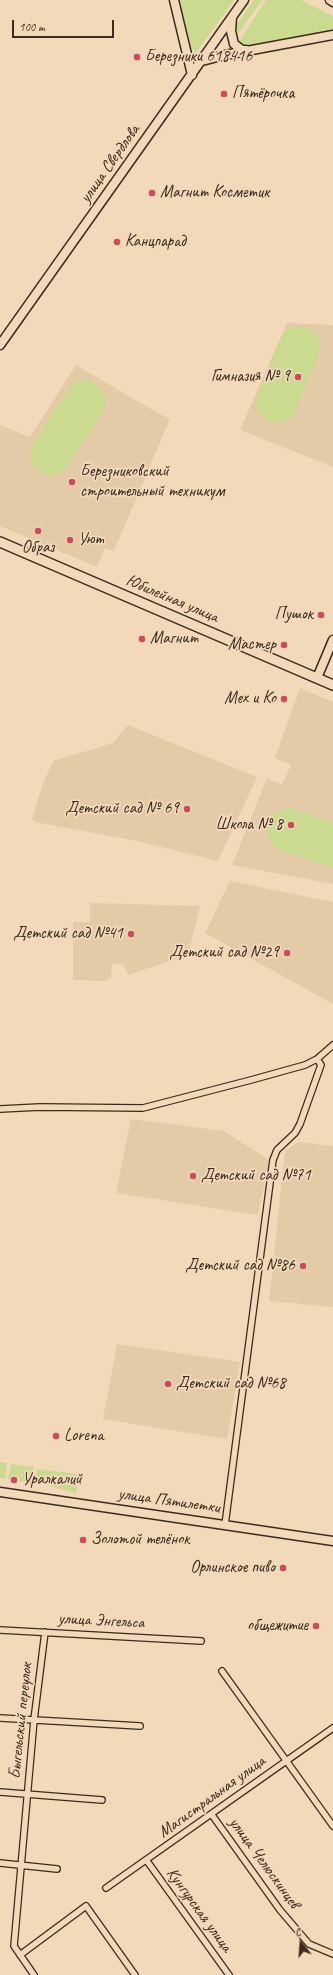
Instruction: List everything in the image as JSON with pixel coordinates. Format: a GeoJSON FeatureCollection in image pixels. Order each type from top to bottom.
{"type":"FeatureCollection","features":[{"type":"Feature","properties":{"kind":"main road"},"geometry":{"type":"LineString","coordinates":[[174,0],[192,75]]}},
{"type":"Feature","properties":{"kind":"main road","name":"улица Свердлова"},"geometry":{"type":"LineString","coordinates":[[0,345],[244,0]]}},
{"type":"Feature","properties":{"kind":"main road"},"geometry":{"type":"LineString","coordinates":[[233,16],[231,31],[234,44],[242,50],[252,51]]}},
{"type":"Feature","properties":{"kind":"main road"},"geometry":{"type":"LineString","coordinates":[[202,61],[225,55],[333,35]]}},
{"type":"Feature","properties":{"kind":"main road","name":"Юбилейная улица"},"geometry":{"type":"LineString","coordinates":[[0,542],[333,684]]}},
{"type":"Feature","properties":{"kind":"main road"},"geometry":{"type":"LineString","coordinates":[[317,678],[333,640]]}},
{"type":"Feature","properties":{"kind":"main road","name":"улица Пятилетки"},"geometry":{"type":"LineString","coordinates":[[0,1492],[333,1541]]}},
{"type":"Feature","properties":{"kind":"street"},"geometry":{"type":"LineString","coordinates":[[0,1109],[40,1107],[143,1108],[305,1065],[317,1059],[333,1045]]}},
{"type":"Feature","properties":{"kind":"street"},"geometry":{"type":"LineString","coordinates":[[225,1525],[273,1160],[277,1150],[296,1133],[300,1124],[322,1065],[317,1059]]}},
{"type":"Feature","properties":{"kind":"street","name":"улица Энгельса"},"geometry":{"type":"LineString","coordinates":[[0,1630],[201,1641]]}},
{"type":"Feature","properties":{"kind":"street","name":"Быгельский переулок"},"geometry":{"type":"LineString","coordinates":[[34,1975],[14,1946],[34,1720],[45,1632]]}},
{"type":"Feature","properties":{"kind":"street"},"geometry":{"type":"LineString","coordinates":[[222,1671],[333,1826]]}},
{"type":"Feature","properties":{"kind":"street"},"geometry":{"type":"LineString","coordinates":[[0,1718],[140,1726]]}},
{"type":"Feature","properties":{"kind":"street","name":"Магистральная улица"},"geometry":{"type":"LineString","coordinates":[[106,1888],[147,1861],[333,1728]]}},
{"type":"Feature","properties":{"kind":"street"},"geometry":{"type":"LineString","coordinates":[[0,1792],[102,1800]]}},
{"type":"Feature","properties":{"kind":"street","name":"улица Челюскинцев"},"geometry":{"type":"LineString","coordinates":[[212,1815],[280,1910],[308,1944],[333,1954]]}},
{"type":"Feature","properties":{"kind":"street","name":"Кунгурская улица"},"geometry":{"type":"LineString","coordinates":[[147,1861],[228,1975]]}},
{"type":"Feature","properties":{"kind":"street"},"geometry":{"type":"LineString","coordinates":[[0,1863],[57,1869]]}},
{"type":"Feature","properties":{"kind":"street"},"geometry":{"type":"LineString","coordinates":[[20,1955],[86,1906],[135,1975]]}},
{"type":"Feature","properties":{"kind":"shaded area","name":"Гимназия № 9"},"geometry":{"type":"Polygon","coordinates":[[[287,323],[333,325],[333,467],[240,430],[287,323]]]}},
{"type":"Feature","properties":{"kind":"shaded area","name":"Березниковский строительный техникум"},"geometry":{"type":"Polygon","coordinates":[[[76,365],[170,419],[114,551],[105,548],[97,567],[0,526],[0,425],[30,437],[76,365]]]}},
{"type":"Feature","properties":{"kind":"shaded area","name":"Школа № 8"},"geometry":{"type":"Polygon","coordinates":[[[300,688],[333,702],[333,884],[232,865],[267,778],[282,785],[291,765],[275,758],[300,688]]]}},
{"type":"Feature","properties":{"kind":"shaded area","name":"Детский сад № 69"},"geometry":{"type":"Polygon","coordinates":[[[128,725],[257,777],[218,861],[142,842],[35,822],[32,819],[43,784],[53,761],[113,743],[128,725]]]}},
{"type":"Feature","properties":{"kind":"shaded area","name":"Детский сад №29"},"geometry":{"type":"Polygon","coordinates":[[[230,881],[333,902],[333,1004],[205,933],[230,881]]]}},
{"type":"Feature","properties":{"kind":"shaded area"},"geometry":{"type":"Polygon","coordinates":[[[90,903],[200,906],[188,955],[128,975],[123,964],[112,964],[111,977],[105,981],[73,980],[73,922],[90,922],[90,903]]]}},
{"type":"Feature","properties":{"kind":"shaded area","name":"Детский сад №71"},"geometry":{"type":"Polygon","coordinates":[[[131,1119],[224,1131],[269,1160],[258,1215],[116,1193],[131,1119]]]}},
{"type":"Feature","properties":{"kind":"shaded area"},"geometry":{"type":"Polygon","coordinates":[[[298,1142],[333,1146],[333,1307],[269,1301],[285,1151],[298,1142]]]}},
{"type":"Feature","properties":{"kind":"shaded area"},"geometry":{"type":"Polygon","coordinates":[[[117,1344],[240,1362],[227,1439],[103,1419],[117,1344]]]}},
{"type":"Feature","properties":{"kind":"green space"},"geometry":{"type":"Polygon","coordinates":[[[179,0],[234,0],[196,53],[190,47],[179,0]]]}},
{"type":"Feature","properties":{"kind":"green space"},"geometry":{"type":"Polygon","coordinates":[[[254,0],[262,0],[235,38],[235,27],[254,0]]]}},
{"type":"Feature","properties":{"kind":"green space"},"geometry":{"type":"Polygon","coordinates":[[[266,0],[301,0],[333,16],[333,30],[252,46],[244,46],[239,42],[266,0]]]}},
{"type":"Feature","properties":{"kind":"green space"},"geometry":{"type":"Polygon","coordinates":[[[299,326],[308,328],[315,333],[320,341],[320,350],[294,414],[287,420],[278,422],[269,421],[257,408],[256,399],[283,334],[290,328],[299,326]]]}},
{"type":"Feature","properties":{"kind":"green space"},"geometry":{"type":"Polygon","coordinates":[[[88,380],[96,383],[102,389],[105,396],[106,405],[103,412],[64,471],[57,475],[48,475],[41,472],[34,467],[31,459],[31,451],[34,443],[72,384],[88,380]]]}},
{"type":"Feature","properties":{"kind":"green space"},"geometry":{"type":"Polygon","coordinates":[[[290,808],[333,823],[333,868],[276,848],[270,842],[268,834],[270,819],[275,813],[290,808]]]}},
{"type":"Feature","properties":{"kind":"green space"},"geometry":{"type":"Polygon","coordinates":[[[0,1462],[7,1463],[5,1479],[0,1478],[0,1462]]]}},
{"type":"Feature","properties":{"kind":"green space"},"geometry":{"type":"Polygon","coordinates":[[[11,1464],[34,1467],[32,1483],[19,1481],[20,1478],[11,1476],[11,1480],[8,1479],[11,1464]]]}},
{"type":"Feature","properties":{"kind":"green space"},"geometry":{"type":"Polygon","coordinates":[[[37,1469],[79,1474],[76,1493],[36,1482],[37,1469]]]}},
{"type":"Feature","properties":{"kind":"place","name":"Березники 618416"},"geometry":{"type":"Point","coordinates":[137,57]}},
{"type":"Feature","properties":{"kind":"place","name":"Пятёрочка"},"geometry":{"type":"Point","coordinates":[224,94]}},
{"type":"Feature","properties":{"kind":"place","name":"Магнит Косметик"},"geometry":{"type":"Point","coordinates":[152,193]}},
{"type":"Feature","properties":{"kind":"place","name":"Канцпарад"},"geometry":{"type":"Point","coordinates":[117,242]}},
{"type":"Feature","properties":{"kind":"place","name":"Гимназия № 9"},"geometry":{"type":"Point","coordinates":[298,377]}},
{"type":"Feature","properties":{"kind":"place","name":"Березниковский строительный техникум"},"geometry":{"type":"Point","coordinates":[72,482]}},
{"type":"Feature","properties":{"kind":"place","name":"Образ"},"geometry":{"type":"Point","coordinates":[38,531]}},
{"type":"Feature","properties":{"kind":"place","name":"Уют"},"geometry":{"type":"Point","coordinates":[70,540]}},
{"type":"Feature","properties":{"kind":"place","name":"Пушок"},"geometry":{"type":"Point","coordinates":[321,615]}},
{"type":"Feature","properties":{"kind":"place","name":"Магнит"},"geometry":{"type":"Point","coordinates":[142,639]}},
{"type":"Feature","properties":{"kind":"place","name":"Мастер"},"geometry":{"type":"Point","coordinates":[284,645]}},
{"type":"Feature","properties":{"kind":"place","name":"Мех и Ко"},"geometry":{"type":"Point","coordinates":[284,699]}},
{"type":"Feature","properties":{"kind":"place","name":"Детский сад № 69"},"geometry":{"type":"Point","coordinates":[187,809]}},
{"type":"Feature","properties":{"kind":"place","name":"Школа № 8"},"geometry":{"type":"Point","coordinates":[291,825]}},
{"type":"Feature","properties":{"kind":"place","name":"Детский сад №41"},"geometry":{"type":"Point","coordinates":[131,934]}},
{"type":"Feature","properties":{"kind":"place","name":"Детский сад №29"},"geometry":{"type":"Point","coordinates":[287,953]}},
{"type":"Feature","properties":{"kind":"place","name":"Детский сад №71"},"geometry":{"type":"Point","coordinates":[193,1176]}},
{"type":"Feature","properties":{"kind":"place","name":"Детский сад №86"},"geometry":{"type":"Point","coordinates":[303,1266]}},
{"type":"Feature","properties":{"kind":"place","name":"Детский сад №68"},"geometry":{"type":"Point","coordinates":[168,1384]}},
{"type":"Feature","properties":{"kind":"place","name":"Lorena"},"geometry":{"type":"Point","coordinates":[56,1436]}},
{"type":"Feature","properties":{"kind":"place","name":"Уралкалий"},"geometry":{"type":"Point","coordinates":[14,1480]}},
{"type":"Feature","properties":{"kind":"place","name":"Золотой телёнок"},"geometry":{"type":"Point","coordinates":[83,1540]}},
{"type":"Feature","properties":{"kind":"place","name":"Орлинское пиво"},"geometry":{"type":"Point","coordinates":[283,1568]}},
{"type":"Feature","properties":{"kind":"place","name":"общежитие"},"geometry":{"type":"Point","coordinates":[316,1626]}}]}
